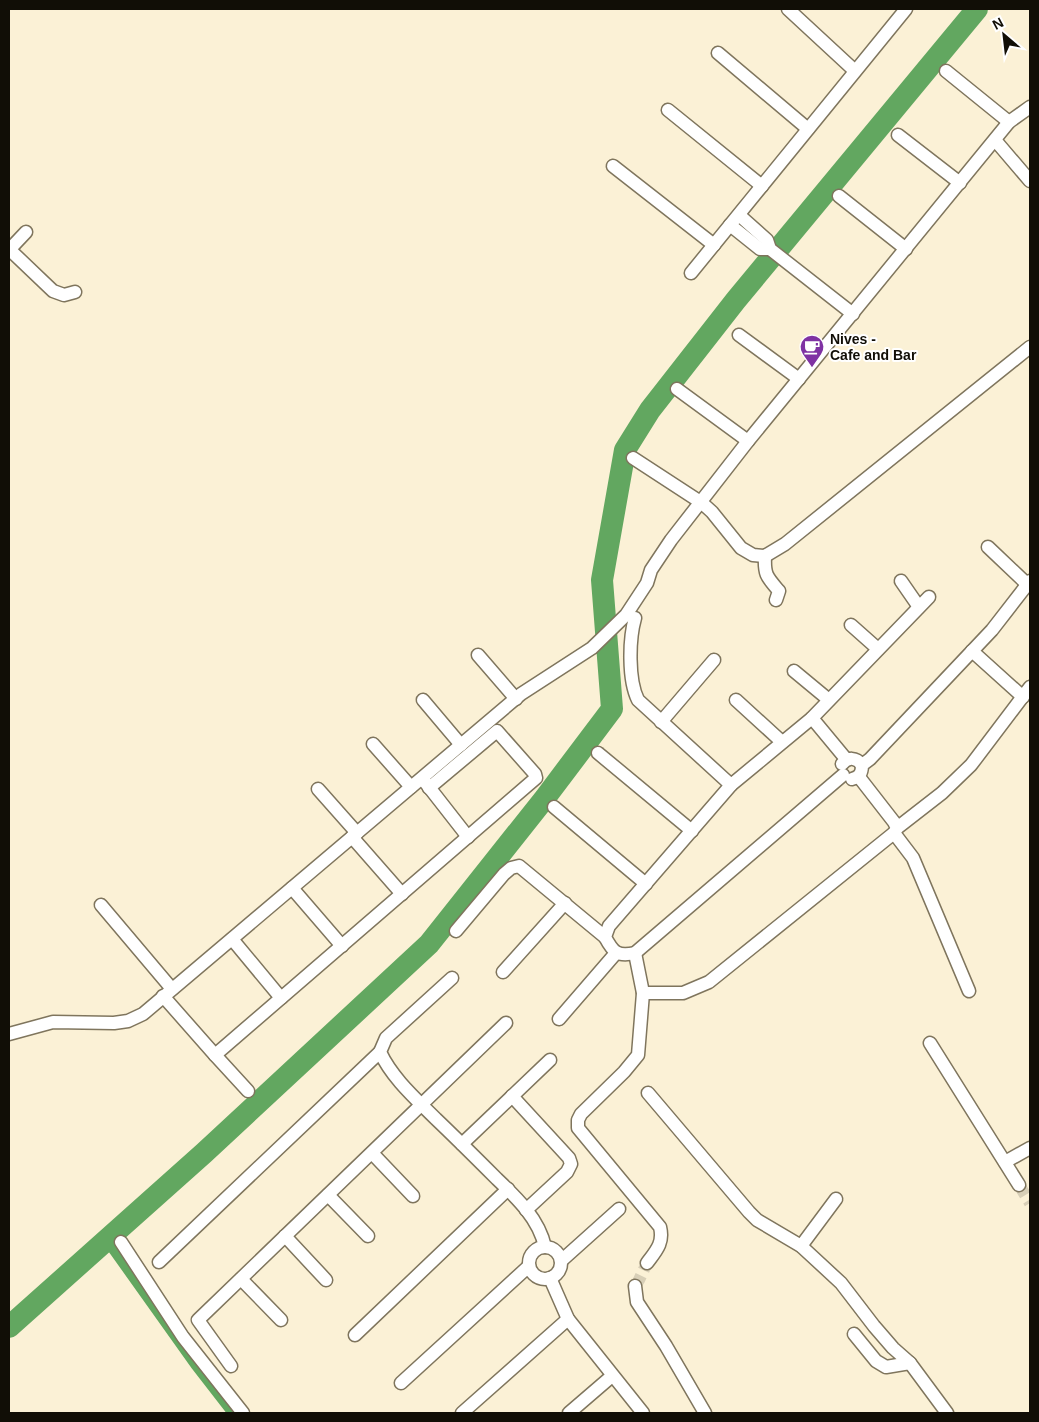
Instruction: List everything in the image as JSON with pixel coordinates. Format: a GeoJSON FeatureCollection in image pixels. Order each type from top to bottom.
{"type":"FeatureCollection","features":[{"type":"Feature","properties":{"kind":"street"},"geometry":{"type":"LineString","coordinates":[[788,9],[855,71]]}},
{"type":"Feature","properties":{"kind":"street"},"geometry":{"type":"LineString","coordinates":[[691,273],[904,9]]}},
{"type":"Feature","properties":{"kind":"street"},"geometry":{"type":"LineString","coordinates":[[718,53],[808,129]]}},
{"type":"Feature","properties":{"kind":"street"},"geometry":{"type":"LineString","coordinates":[[946,70],[1008,122]]}},
{"type":"Feature","properties":{"kind":"street"},"geometry":{"type":"LineString","coordinates":[[425,783],[461,745],[516,699],[592,648],[630,617],[647,583],[650,570],[748,441],[960,184],[1008,122],[1030,107]]}},
{"type":"Feature","properties":{"kind":"street"},"geometry":{"type":"LineString","coordinates":[[668,110],[762,186]]}},
{"type":"Feature","properties":{"kind":"street"},"geometry":{"type":"LineString","coordinates":[[898,135],[960,184]]}},
{"type":"Feature","properties":{"kind":"street"},"geometry":{"type":"LineString","coordinates":[[995,140],[1030,180]]}},
{"type":"Feature","properties":{"kind":"street"},"geometry":{"type":"LineString","coordinates":[[613,166],[714,245]]}},
{"type":"Feature","properties":{"kind":"street"},"geometry":{"type":"LineString","coordinates":[[839,196],[906,249]]}},
{"type":"Feature","properties":{"kind":"street"},"geometry":{"type":"LineString","coordinates":[[738,215],[767,240],[770,250]]}},
{"type":"Feature","properties":{"kind":"street"},"geometry":{"type":"LineString","coordinates":[[730,225],[760,249],[770,250],[784,260],[853,314]]}},
{"type":"Feature","properties":{"kind":"street"},"geometry":{"type":"LineString","coordinates":[[26,232],[9,249],[53,291],[64,295],[75,292]]}},
{"type":"Feature","properties":{"kind":"street"},"geometry":{"type":"LineString","coordinates":[[740,335],[799,379]]}},
{"type":"Feature","properties":{"kind":"street"},"geometry":{"type":"LineString","coordinates":[[633,458],[702,503],[712,512],[741,548],[753,555],[765,556],[785,544],[1030,347]]}},
{"type":"Feature","properties":{"kind":"street"},"geometry":{"type":"LineString","coordinates":[[677,389],[748,441]]}},
{"type":"Feature","properties":{"kind":"street"},"geometry":{"type":"LineString","coordinates":[[968,991],[912,858],[860,771],[858,760],[852,758],[846,760],[842,764],[841,770],[848,779],[854,779],[860,771],[870,759],[992,630],[1029,583],[988,547]]}},
{"type":"Feature","properties":{"kind":"street"},"geometry":{"type":"LineString","coordinates":[[765,556],[764,569],[766,575],[779,591],[776,600]]}},
{"type":"Feature","properties":{"kind":"street"},"geometry":{"type":"LineString","coordinates":[[900,581],[919,607]]}},
{"type":"Feature","properties":{"kind":"street"},"geometry":{"type":"LineString","coordinates":[[605,937],[609,926],[732,785],[812,718],[929,597]]}},
{"type":"Feature","properties":{"kind":"street"},"geometry":{"type":"LineString","coordinates":[[630,617],[634,692],[638,700],[732,785]]}},
{"type":"Feature","properties":{"kind":"street"},"geometry":{"type":"LineString","coordinates":[[851,625],[878,650]]}},
{"type":"Feature","properties":{"kind":"street"},"geometry":{"type":"LineString","coordinates":[[643,993],[684,993],[709,982],[942,793],[971,765],[1027,692],[972,651]]}},
{"type":"Feature","properties":{"kind":"street"},"geometry":{"type":"LineString","coordinates":[[478,655],[516,699]]}},
{"type":"Feature","properties":{"kind":"street"},"geometry":{"type":"LineString","coordinates":[[661,722],[714,660]]}},
{"type":"Feature","properties":{"kind":"street"},"geometry":{"type":"LineString","coordinates":[[794,671],[830,700]]}},
{"type":"Feature","properties":{"kind":"street"},"geometry":{"type":"LineString","coordinates":[[423,700],[461,745]]}},
{"type":"Feature","properties":{"kind":"street"},"geometry":{"type":"LineString","coordinates":[[736,700],[782,742]]}},
{"type":"Feature","properties":{"kind":"street"},"geometry":{"type":"LineString","coordinates":[[812,718],[846,760]]}},
{"type":"Feature","properties":{"kind":"street"},"geometry":{"type":"LineString","coordinates":[[9,1034],[53,1022],[114,1023],[128,1021],[143,1014],[411,787],[425,783],[497,730],[535,774],[536,778],[214,1055]]}},
{"type":"Feature","properties":{"kind":"street"},"geometry":{"type":"LineString","coordinates":[[373,744],[411,787]]}},
{"type":"Feature","properties":{"kind":"street"},"geometry":{"type":"LineString","coordinates":[[598,753],[692,831]]}},
{"type":"Feature","properties":{"kind":"street"},"geometry":{"type":"LineString","coordinates":[[456,931],[504,874],[511,868],[519,866],[605,937],[616,952],[626,955],[635,953],[843,775]]}},
{"type":"Feature","properties":{"kind":"street"},"geometry":{"type":"LineString","coordinates":[[425,783],[468,837]]}},
{"type":"Feature","properties":{"kind":"street"},"geometry":{"type":"LineString","coordinates":[[318,789],[402,894]]}},
{"type":"Feature","properties":{"kind":"street"},"geometry":{"type":"LineString","coordinates":[[554,807],[646,884]]}},
{"type":"Feature","properties":{"kind":"street"},"geometry":{"type":"LineString","coordinates":[[292,888],[342,946]]}},
{"type":"Feature","properties":{"kind":"street"},"geometry":{"type":"LineString","coordinates":[[503,972],[565,904]]}},
{"type":"Feature","properties":{"kind":"street"},"geometry":{"type":"LineString","coordinates":[[101,906],[214,1055],[248,1091]]}},
{"type":"Feature","properties":{"kind":"street"},"geometry":{"type":"LineString","coordinates":[[232,938],[281,998]]}},
{"type":"Feature","properties":{"kind":"street"},"geometry":{"type":"LineString","coordinates":[[559,1019],[616,952]]}},
{"type":"Feature","properties":{"kind":"street"},"geometry":{"type":"LineString","coordinates":[[635,953],[643,993],[638,1054],[624,1072],[592,1101],[581,1114],[578,1120],[578,1128],[660,1227],[662,1244],[647,1264]]}},
{"type":"Feature","properties":{"kind":"street"},"geometry":{"type":"LineString","coordinates":[[159,1262],[380,1052],[386,1038],[452,978]]}},
{"type":"Feature","properties":{"kind":"street"},"geometry":{"type":"LineString","coordinates":[[231,1366],[198,1320],[506,1023]]}},
{"type":"Feature","properties":{"kind":"street"},"geometry":{"type":"LineString","coordinates":[[930,1043],[1019,1185]]}},
{"type":"Feature","properties":{"kind":"street"},"geometry":{"type":"LineString","coordinates":[[380,1052],[386,1066],[422,1105],[508,1189],[526,1210],[536,1222],[545,1247]]}},
{"type":"Feature","properties":{"kind":"street"},"geometry":{"type":"LineString","coordinates":[[462,1144],[550,1060]]}},
{"type":"Feature","properties":{"kind":"street"},"geometry":{"type":"LineString","coordinates":[[648,1093],[749,1212],[758,1220],[801,1246],[841,1283],[874,1326],[893,1348],[910,1363],[948,1413]]}},
{"type":"Feature","properties":{"kind":"street"},"geometry":{"type":"LineString","coordinates":[[512,1096],[569,1158],[571,1164],[567,1172],[526,1210]]}},
{"type":"Feature","properties":{"kind":"street"},"geometry":{"type":"LineString","coordinates":[[1005,1162],[1030,1148]]}},
{"type":"Feature","properties":{"kind":"street"},"geometry":{"type":"LineString","coordinates":[[372,1153],[413,1196]]}},
{"type":"Feature","properties":{"kind":"street"},"geometry":{"type":"LineString","coordinates":[[355,1335],[508,1189]]}},
{"type":"Feature","properties":{"kind":"street"},"geometry":{"type":"LineString","coordinates":[[328,1195],[368,1236]]}},
{"type":"Feature","properties":{"kind":"street"},"geometry":{"type":"LineString","coordinates":[[801,1246],[836,1199]]}},
{"type":"Feature","properties":{"kind":"street"},"geometry":{"type":"LineString","coordinates":[[561,1261],[619,1209]]}},
{"type":"Feature","properties":{"kind":"street"},"geometry":{"type":"LineString","coordinates":[[285,1236],[326,1280]]}},
{"type":"Feature","properties":{"kind":"street"},"geometry":{"type":"LineString","coordinates":[[121,1242],[184,1337],[243,1413]]}},
{"type":"Feature","properties":{"kind":"street"},"geometry":{"type":"LineString","coordinates":[[545,1247],[554,1249],[560,1256],[561,1261],[558,1273],[550,1278],[541,1278],[533,1274],[529,1266],[530,1256],[536,1250],[545,1247]]}},
{"type":"Feature","properties":{"kind":"street"},"geometry":{"type":"LineString","coordinates":[[401,1383],[529,1266]]}},
{"type":"Feature","properties":{"kind":"street"},"geometry":{"type":"LineString","coordinates":[[550,1278],[568,1320],[643,1413]]}},
{"type":"Feature","properties":{"kind":"street"},"geometry":{"type":"LineString","coordinates":[[240,1279],[281,1320]]}},
{"type":"Feature","properties":{"kind":"street"},"geometry":{"type":"LineString","coordinates":[[635,1286],[637,1302],[666,1346],[705,1413]]}},
{"type":"Feature","properties":{"kind":"street"},"geometry":{"type":"LineString","coordinates":[[462,1413],[568,1320]]}},
{"type":"Feature","properties":{"kind":"street"},"geometry":{"type":"LineString","coordinates":[[854,1334],[876,1361],[886,1367],[910,1363]]}},
{"type":"Feature","properties":{"kind":"street"},"geometry":{"type":"LineString","coordinates":[[569,1413],[612,1376]]}},
{"type":"Feature","properties":{"kind":"waterway"},"geometry":{"type":"LineString","coordinates":[[9,1327],[204,1153],[429,944],[545,798],[612,709],[602,580],[625,450],[650,410],[736,300],[977,9]]}},
{"type":"Feature","properties":{"kind":"waterway"},"geometry":{"type":"LineString","coordinates":[[107,1239],[196,1364],[234,1413]]}},
{"type":"Feature","properties":{"kind":"tunnel"},"geometry":{"type":"LineString","coordinates":[[1019,1185],[1030,1203]]}},
{"type":"Feature","properties":{"kind":"tunnel"},"geometry":{"type":"LineString","coordinates":[[635,1286],[647,1263]]}},
{"type":"Feature","properties":{"kind":"place","name":"Nives - Cafe and Bar"},"geometry":{"type":"Point","coordinates":[812,368]}}]}
